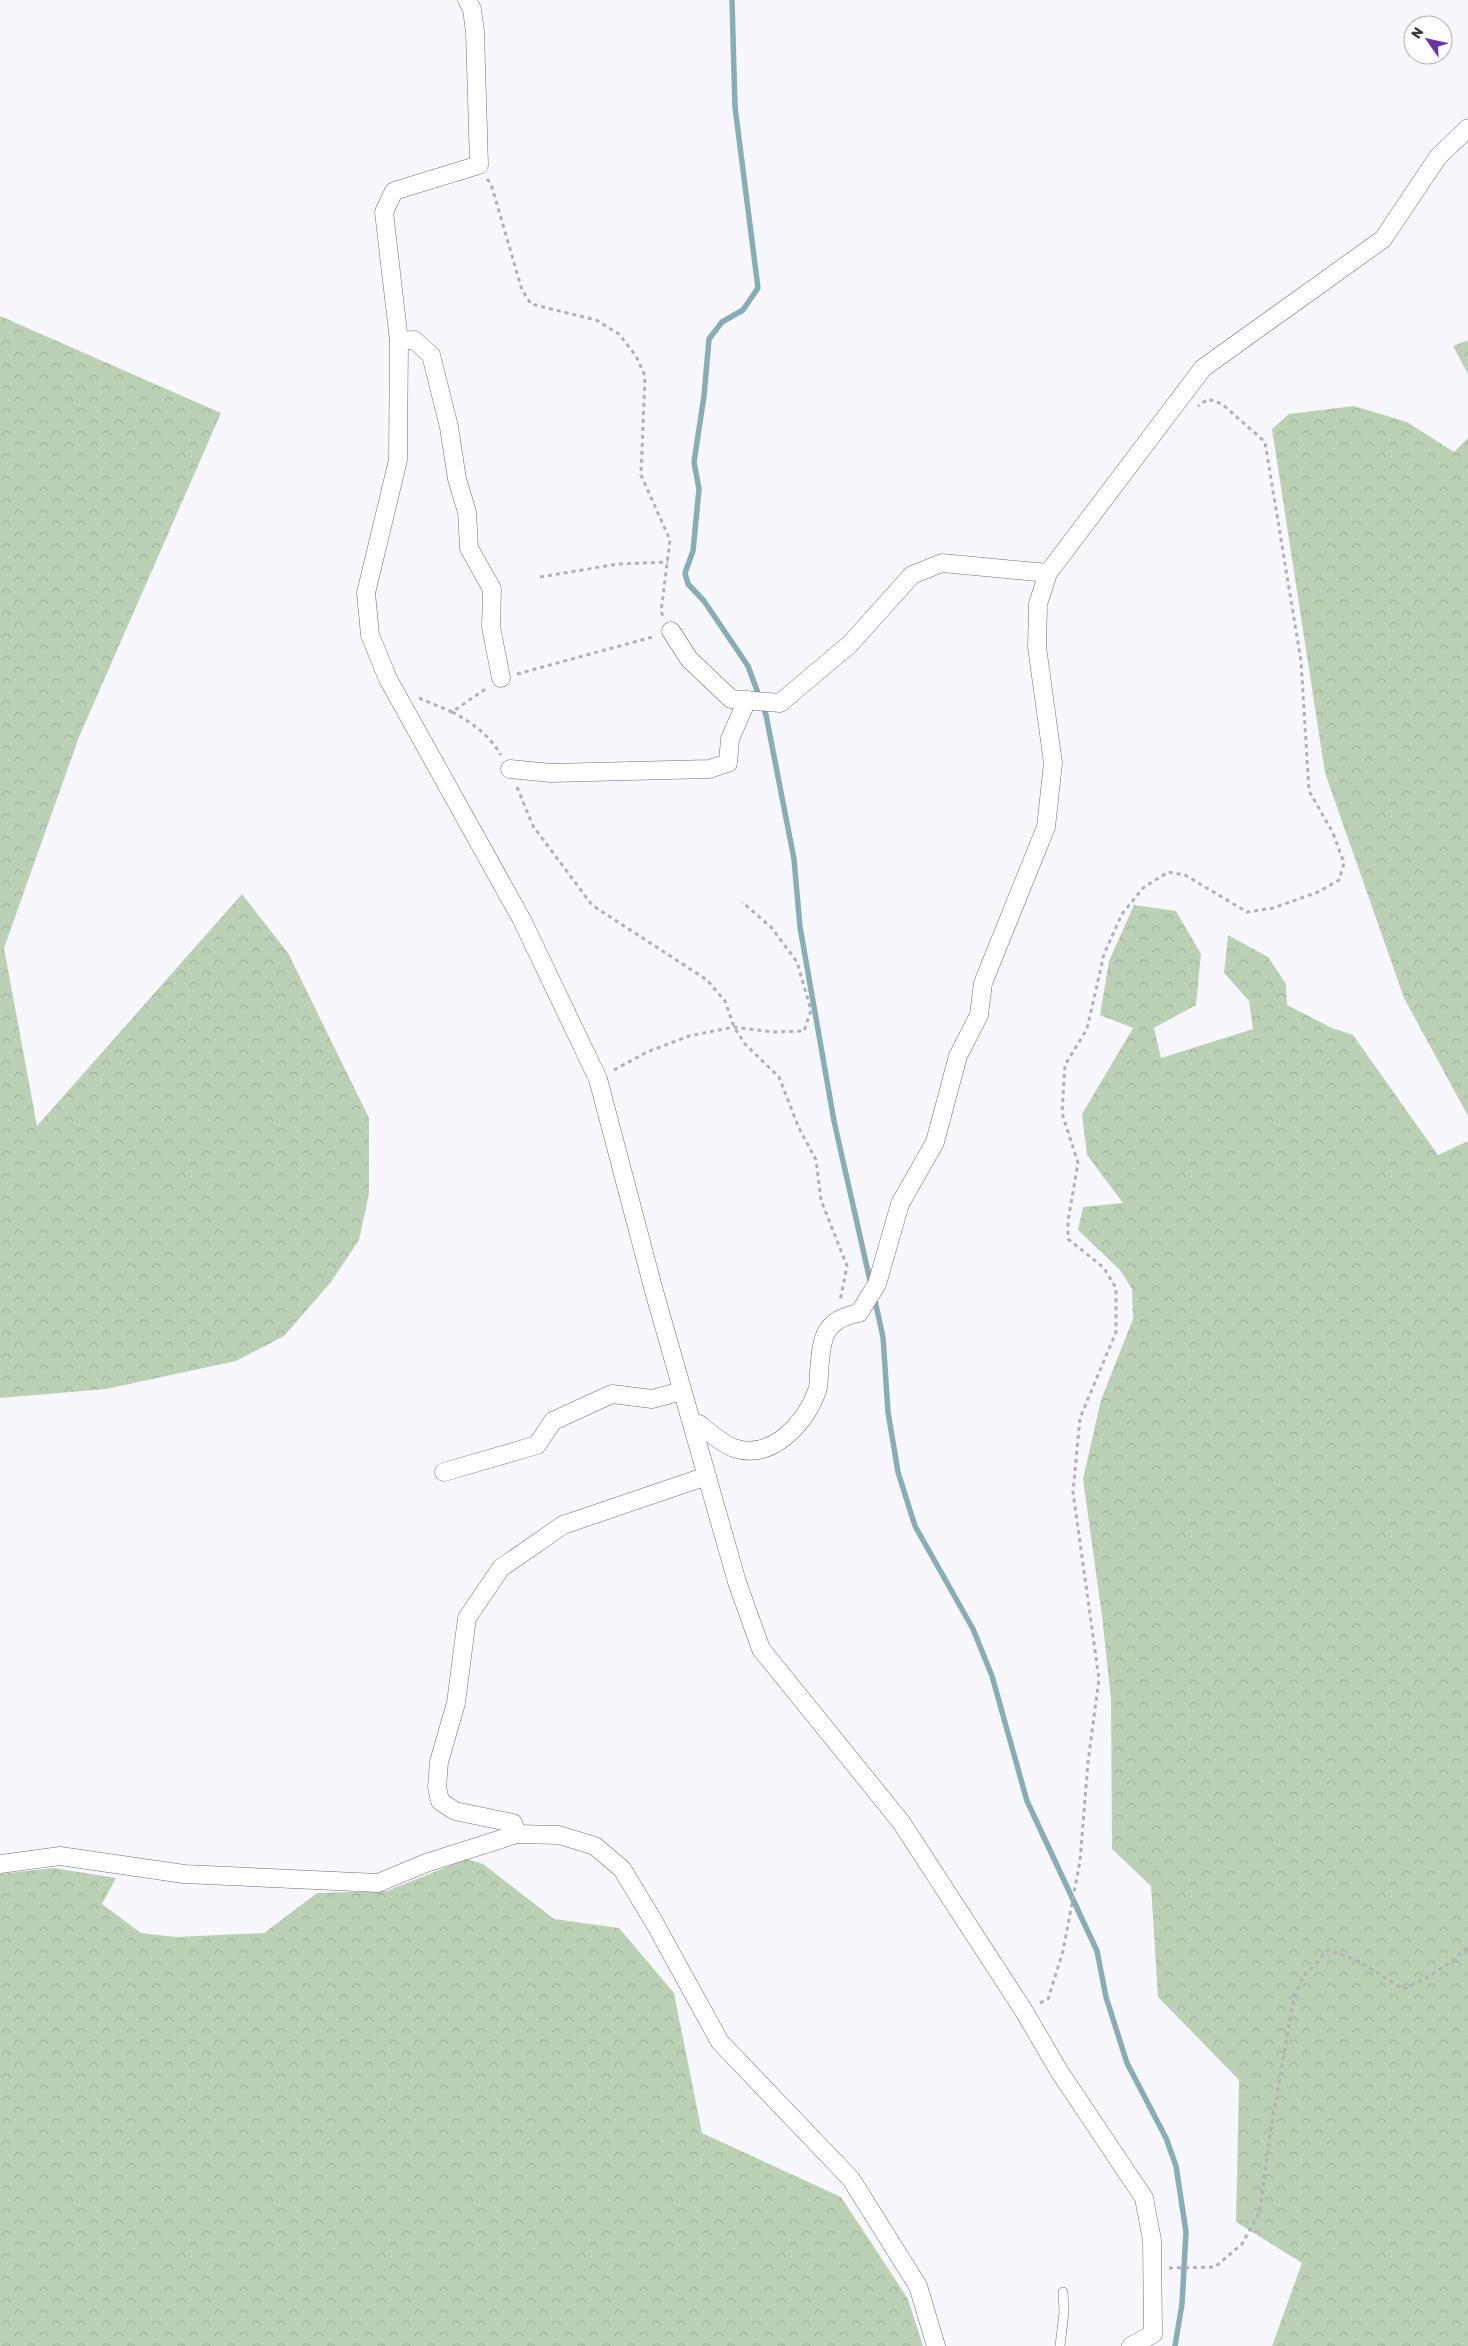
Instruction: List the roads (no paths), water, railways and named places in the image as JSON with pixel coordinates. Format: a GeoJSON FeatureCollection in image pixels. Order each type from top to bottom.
{"type":"FeatureCollection","features":[{"type":"Feature","properties":{"kind":"street"},"geometry":{"type":"LineString","coordinates":[[467,0],[472,10],[475,32],[479,166],[394,191],[384,212],[400,341],[398,460],[366,593],[370,636],[388,679],[522,920],[598,1079],[692,1426],[737,1582],[761,1649],[901,1822],[1024,2011],[1059,2071],[1144,2198],[1152,2240],[1153,2334],[1130,2346]]}},
{"type":"Feature","properties":{"kind":"street"},"geometry":{"type":"LineString","coordinates":[[692,1426],[699,1424],[733,1448],[755,1452],[778,1444],[803,1416],[818,1390],[822,1342],[830,1325],[842,1316],[859,1313],[876,1284],[900,1204],[935,1142],[958,1056],[980,1015],[983,983],[1046,827],[1053,764],[1037,647],[1038,604],[1048,573],[1204,368],[1383,239],[1438,157],[1468,128]]}},
{"type":"Feature","properties":{"kind":"street"},"geometry":{"type":"LineString","coordinates":[[400,341],[414,340],[431,355],[449,427],[457,479],[467,512],[469,548],[492,589],[491,627],[501,678]]}},
{"type":"Feature","properties":{"kind":"street"},"geometry":{"type":"LineString","coordinates":[[671,632],[688,659],[731,699],[780,703],[850,644],[912,575],[942,562],[1048,573]]}},
{"type":"Feature","properties":{"kind":"street"},"geometry":{"type":"LineString","coordinates":[[510,769],[552,773],[709,769],[728,762],[730,739],[747,700]]}},
{"type":"Feature","properties":{"kind":"street"},"geometry":{"type":"LineString","coordinates":[[444,1472],[537,1445],[553,1421],[612,1394],[652,1399],[682,1391]]}},
{"type":"Feature","properties":{"kind":"street"},"geometry":{"type":"LineString","coordinates":[[517,1834],[513,1824],[455,1812],[440,1801],[437,1787],[439,1762],[456,1703],[467,1618],[501,1568],[563,1525],[707,1476]]}},
{"type":"Feature","properties":{"kind":"street"},"geometry":{"type":"LineString","coordinates":[[0,1864],[60,1856],[184,1874],[378,1883],[426,1863],[517,1834],[559,1835],[595,1846],[622,1869],[654,1922],[720,2042],[851,2179],[918,2286],[936,2346]]}},
{"type":"Feature","properties":{"kind":"lane"},"geometry":{"type":"LineString","coordinates":[[1060,2346],[1064,2312],[1063,2292]]}},
{"type":"Feature","properties":{"kind":"waterway"},"geometry":{"type":"LineString","coordinates":[[732,0],[735,107],[758,288],[743,310],[722,322],[709,339],[704,396],[694,462],[699,489],[693,551],[685,573],[688,584],[704,601],[748,666],[766,715],[794,859],[800,927],[834,1121],[871,1285]]}},
{"type":"Feature","properties":{"kind":"waterway"},"geometry":{"type":"LineString","coordinates":[[874,1296],[883,1337],[888,1412],[898,1472],[915,1526],[973,1629],[992,1676],[1027,1801],[1097,1951],[1106,1997],[1127,2063],[1166,2138],[1176,2166],[1186,2232],[1182,2304],[1175,2346]]}}]}
